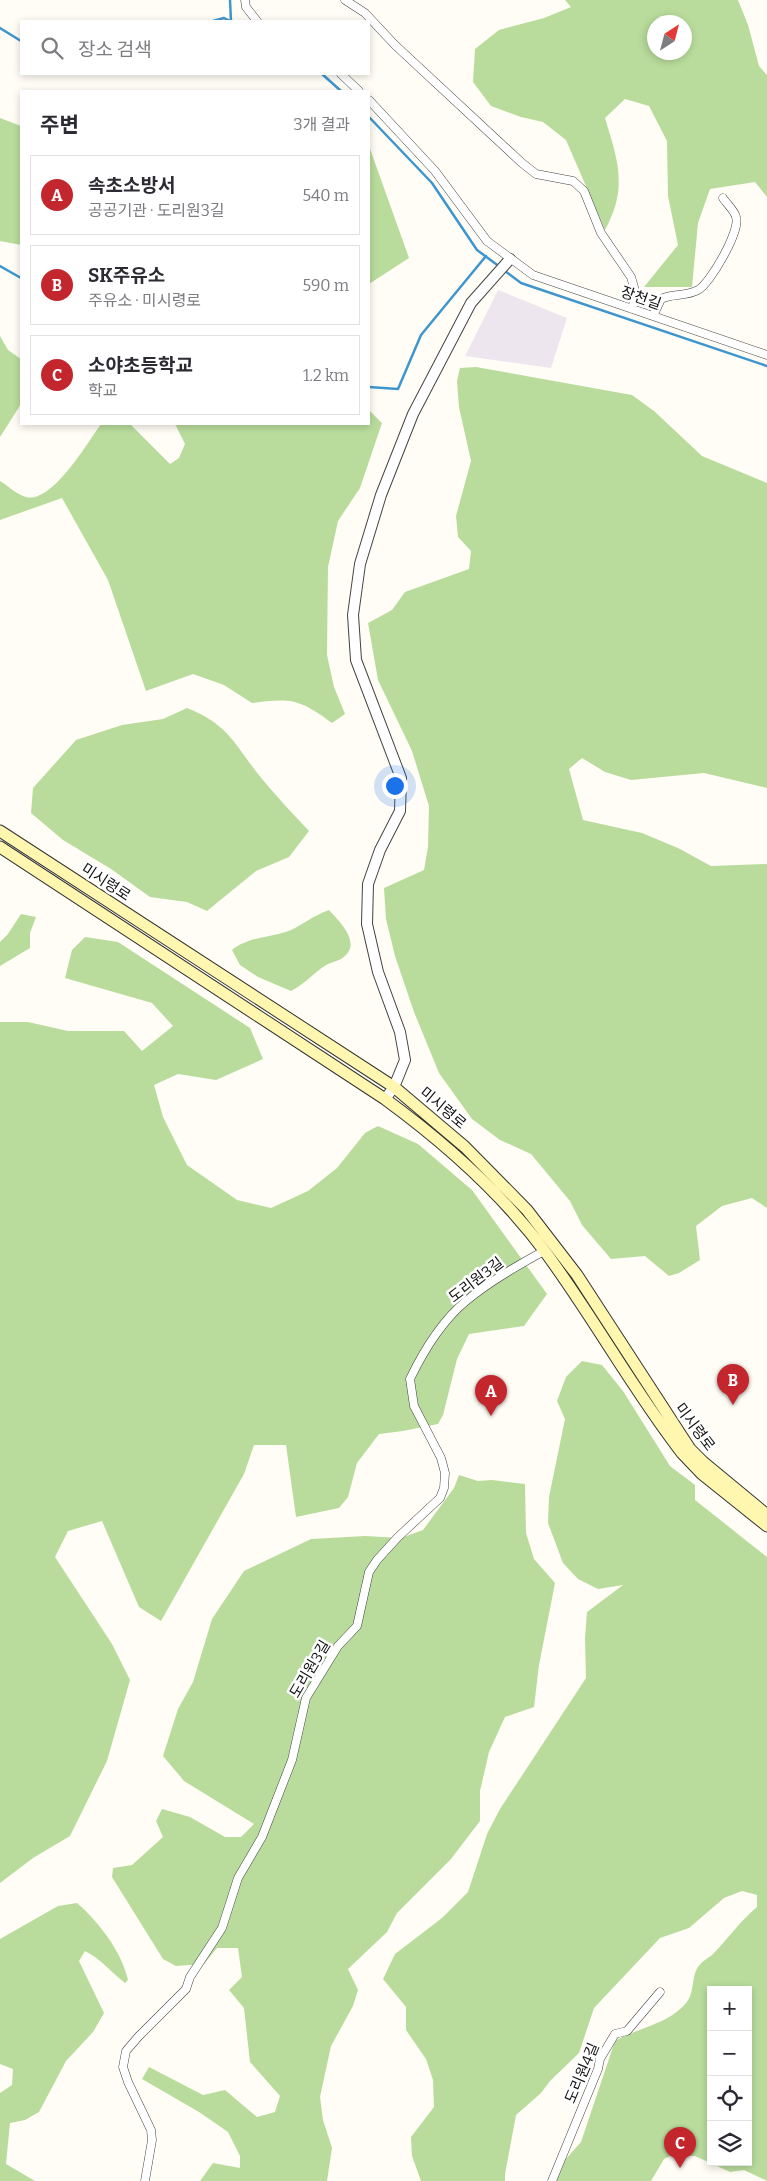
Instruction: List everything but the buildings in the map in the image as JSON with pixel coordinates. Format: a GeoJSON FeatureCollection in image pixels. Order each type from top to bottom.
{"type":"FeatureCollection","features":[{"type":"Feature","properties":{"kind":"main road","name":"미시령로"},"geometry":{"type":"LineString","coordinates":[[0,831],[394,1087],[465,1147],[527,1210],[606,1316],[669,1420],[690,1448],[703,1462],[767,1515]]}},
{"type":"Feature","properties":{"kind":"main road","name":"미시령로"},"geometry":{"type":"LineString","coordinates":[[0,847],[385,1099],[470,1169],[495,1194],[544,1251],[682,1453],[702,1474],[767,1526]]}},
{"type":"Feature","properties":{"kind":"street"},"geometry":{"type":"LineString","coordinates":[[245,0],[246,7],[256,20]]}},
{"type":"Feature","properties":{"kind":"street"},"geometry":{"type":"LineString","coordinates":[[345,0],[365,13],[395,45],[522,163],[536,174],[573,181],[584,191],[601,233],[631,277],[636,294],[632,309]]}},
{"type":"Feature","properties":{"kind":"street"},"geometry":{"type":"LineString","coordinates":[[343,75],[359,90]]}},
{"type":"Feature","properties":{"kind":"street","name":"장천길"},"geometry":{"type":"LineString","coordinates":[[370,101],[435,171],[487,241],[508,261],[533,275],[767,355]]}},
{"type":"Feature","properties":{"kind":"street"},"geometry":{"type":"LineString","coordinates":[[653,316],[661,299],[686,295],[700,289],[725,254],[736,226],[736,217],[723,198]]}},
{"type":"Feature","properties":{"kind":"street"},"geometry":{"type":"LineString","coordinates":[[385,1099],[394,1087],[405,1060],[400,1032],[378,972],[367,924],[368,884],[380,850],[400,811],[401,778],[356,660],[353,614],[360,564],[381,495],[413,414],[471,303],[508,261]]}},
{"type":"Feature","properties":{"kind":"street","name":"도리원3길"},"geometry":{"type":"LineString","coordinates":[[145,2181],[152,2140],[151,2130],[128,2082],[124,2066],[126,2051],[138,2036],[186,1989],[190,1977],[222,1928],[238,1878],[262,1837],[292,1760],[306,1698],[338,1646],[357,1626],[369,1572],[398,1537],[440,1498],[444,1488],[445,1473],[441,1458],[414,1406],[410,1379],[435,1338],[466,1301],[506,1272],[544,1251]]}},
{"type":"Feature","properties":{"kind":"street","name":"도리원4길"},"geometry":{"type":"LineString","coordinates":[[552,2181],[558,2162],[571,2139],[598,2069],[600,2059],[615,2034],[627,2031],[660,1992]]}},
{"type":"Feature","properties":{"kind":"shaded area"},"geometry":{"type":"Polygon","coordinates":[[[498,290],[567,318],[551,368],[465,356],[498,290]]]}},
{"type":"Feature","properties":{"kind":"green space"},"geometry":{"type":"Polygon","coordinates":[[[565,0],[738,0],[748,25],[759,66],[767,75],[767,197],[755,182],[710,189],[698,223],[692,287],[644,287],[678,245],[668,196],[667,141],[649,106],[625,99],[605,118],[617,161],[619,187],[617,201],[605,230],[566,140],[543,122],[521,117],[491,106],[473,82],[475,49],[499,30],[544,18],[571,7],[565,0]]]}},
{"type":"Feature","properties":{"kind":"green space"},"geometry":{"type":"Polygon","coordinates":[[[0,118],[20,126],[20,245],[0,241],[0,118]]]}},
{"type":"Feature","properties":{"kind":"green space"},"geometry":{"type":"Polygon","coordinates":[[[370,149],[409,258],[370,283],[370,149]]]}},
{"type":"Feature","properties":{"kind":"green space"},"geometry":{"type":"Polygon","coordinates":[[[0,336],[8,350],[20,358],[20,406],[0,437],[0,336]]]}},
{"type":"Feature","properties":{"kind":"green space"},"geometry":{"type":"Polygon","coordinates":[[[476,367],[632,395],[654,411],[702,456],[767,483],[767,788],[704,773],[631,780],[605,772],[582,758],[569,769],[583,820],[642,833],[678,848],[711,866],[767,864],[767,1208],[752,1198],[722,1206],[696,1226],[700,1260],[679,1273],[669,1276],[645,1256],[611,1259],[582,1225],[570,1201],[531,1154],[500,1140],[472,1119],[439,1073],[414,1012],[395,956],[386,919],[384,888],[424,870],[428,847],[429,806],[412,751],[378,680],[368,623],[392,610],[405,592],[469,569],[471,551],[458,537],[456,516],[471,461],[459,407],[457,381],[460,368],[476,367]]]}},
{"type":"Feature","properties":{"kind":"green space"},"geometry":{"type":"Polygon","coordinates":[[[370,411],[382,423],[360,488],[338,521],[328,567],[327,655],[334,687],[345,714],[332,723],[311,709],[295,702],[252,703],[224,685],[193,674],[146,691],[108,580],[62,498],[0,520],[0,481],[26,497],[36,497],[47,491],[68,470],[100,425],[131,425],[170,464],[179,458],[185,444],[176,425],[370,425],[370,411]]]}},
{"type":"Feature","properties":{"kind":"green space"},"geometry":{"type":"Polygon","coordinates":[[[187,708],[223,729],[268,786],[309,831],[289,857],[256,871],[207,911],[187,902],[150,897],[111,869],[63,840],[31,813],[33,788],[76,740],[122,725],[163,719],[187,708]]]}},
{"type":"Feature","properties":{"kind":"green space"},"geometry":{"type":"Polygon","coordinates":[[[329,910],[348,934],[350,947],[348,953],[341,959],[325,966],[291,991],[258,977],[240,965],[232,950],[246,942],[291,930],[329,910]]]}},
{"type":"Feature","properties":{"kind":"green space"},"geometry":{"type":"Polygon","coordinates":[[[21,914],[36,917],[30,933],[30,948],[0,966],[0,942],[8,934],[21,914]]]}},
{"type":"Feature","properties":{"kind":"green space"},"geometry":{"type":"Polygon","coordinates":[[[85,937],[118,942],[250,1028],[263,1059],[216,1080],[178,1074],[154,1085],[163,1117],[187,1165],[237,1200],[271,1208],[308,1191],[337,1168],[365,1133],[378,1126],[418,1144],[472,1190],[547,1294],[524,1326],[469,1334],[457,1359],[443,1415],[438,1424],[379,1434],[357,1463],[348,1497],[339,1508],[296,1517],[286,1445],[254,1445],[244,1474],[161,1621],[139,1607],[102,1521],[68,1531],[55,1557],[112,1644],[130,1680],[107,1761],[70,1836],[33,1858],[0,1883],[0,1022],[28,1022],[68,1031],[124,1031],[142,1051],[173,1026],[152,1003],[65,978],[72,950],[85,937]]]}},
{"type":"Feature","properties":{"kind":"green space"},"geometry":{"type":"Polygon","coordinates":[[[582,1361],[602,1365],[623,1391],[670,1466],[695,1485],[695,1500],[767,1557],[767,2181],[744,2170],[730,2172],[717,2166],[752,2166],[752,1986],[707,1986],[707,2161],[695,2156],[672,2155],[664,2159],[651,2181],[556,2181],[566,2159],[581,2142],[615,2041],[662,2021],[686,2003],[691,1995],[694,1975],[699,1965],[712,1955],[757,1907],[757,1895],[742,1891],[724,1898],[689,1928],[660,1938],[594,2008],[579,2053],[550,2081],[541,2093],[516,2115],[505,2181],[421,2181],[412,2156],[411,2137],[434,2107],[433,2080],[426,2059],[406,2030],[406,2007],[383,1979],[395,1954],[442,1918],[468,1892],[487,1834],[500,1809],[586,1678],[585,1639],[587,1612],[623,1585],[598,1589],[578,1579],[563,1563],[548,1523],[549,1497],[565,1419],[557,1401],[566,1377],[582,1361]]]}},
{"type":"Feature","properties":{"kind":"green space"},"geometry":{"type":"Polygon","coordinates":[[[459,1475],[478,1481],[492,1480],[525,1484],[526,1533],[534,1559],[555,1583],[539,1665],[534,1707],[505,1717],[489,1752],[480,1791],[480,1821],[451,1859],[397,1913],[387,1932],[348,1969],[358,1990],[353,2006],[331,2046],[320,2097],[323,2120],[332,2148],[327,2181],[200,2181],[213,2163],[240,2168],[240,2156],[228,2132],[199,2112],[142,2079],[149,2067],[203,2095],[225,2090],[257,2117],[275,2112],[280,2096],[250,2062],[244,2008],[229,1990],[242,1977],[238,1948],[217,1948],[204,1964],[176,1966],[163,1959],[112,1877],[113,1868],[132,1865],[163,1837],[156,1821],[162,1809],[190,1817],[225,1837],[241,1837],[254,1824],[184,1781],[163,1756],[178,1709],[193,1682],[212,1619],[244,1571],[311,1539],[365,1536],[401,1538],[423,1530],[454,1488],[459,1475]]]}},
{"type":"Feature","properties":{"kind":"green space"},"geometry":{"type":"Polygon","coordinates":[[[77,1903],[101,1928],[115,1948],[128,1980],[125,1983],[85,1951],[79,1961],[104,2013],[93,2032],[66,2061],[39,2112],[25,2120],[10,2123],[6,2164],[35,2181],[0,2181],[0,2093],[12,2085],[13,2069],[0,2064],[0,1939],[58,1906],[77,1903]]]}},
{"type":"Feature","properties":{"kind":"waterway"},"geometry":{"type":"LineString","coordinates":[[230,0],[231,20]]}},
{"type":"Feature","properties":{"kind":"waterway"},"geometry":{"type":"LineString","coordinates":[[217,20],[224,18],[228,20]]}},
{"type":"Feature","properties":{"kind":"waterway"},"geometry":{"type":"LineString","coordinates":[[0,28],[20,40]]}},
{"type":"Feature","properties":{"kind":"waterway"},"geometry":{"type":"LineString","coordinates":[[323,75],[340,90]]}},
{"type":"Feature","properties":{"kind":"waterway"},"geometry":{"type":"LineString","coordinates":[[370,118],[432,183],[477,250],[500,267]]}},
{"type":"Feature","properties":{"kind":"waterway"},"geometry":{"type":"LineString","coordinates":[[370,387],[398,389],[421,335],[486,256]]}},
{"type":"Feature","properties":{"kind":"waterway"},"geometry":{"type":"LineString","coordinates":[[0,266],[20,277]]}},
{"type":"Feature","properties":{"kind":"waterway"},"geometry":{"type":"LineString","coordinates":[[505,271],[521,283],[767,366]]}},
{"type":"Feature","properties":{"kind":"place","name":"SK주유소"},"geometry":{"type":"Point","coordinates":[733,1405]}},
{"type":"Feature","properties":{"kind":"place","name":"속초소방서"},"geometry":{"type":"Point","coordinates":[491,1416]}},
{"type":"Feature","properties":{"kind":"place","name":"소야초등학교"},"geometry":{"type":"Point","coordinates":[680,2168]}}]}
